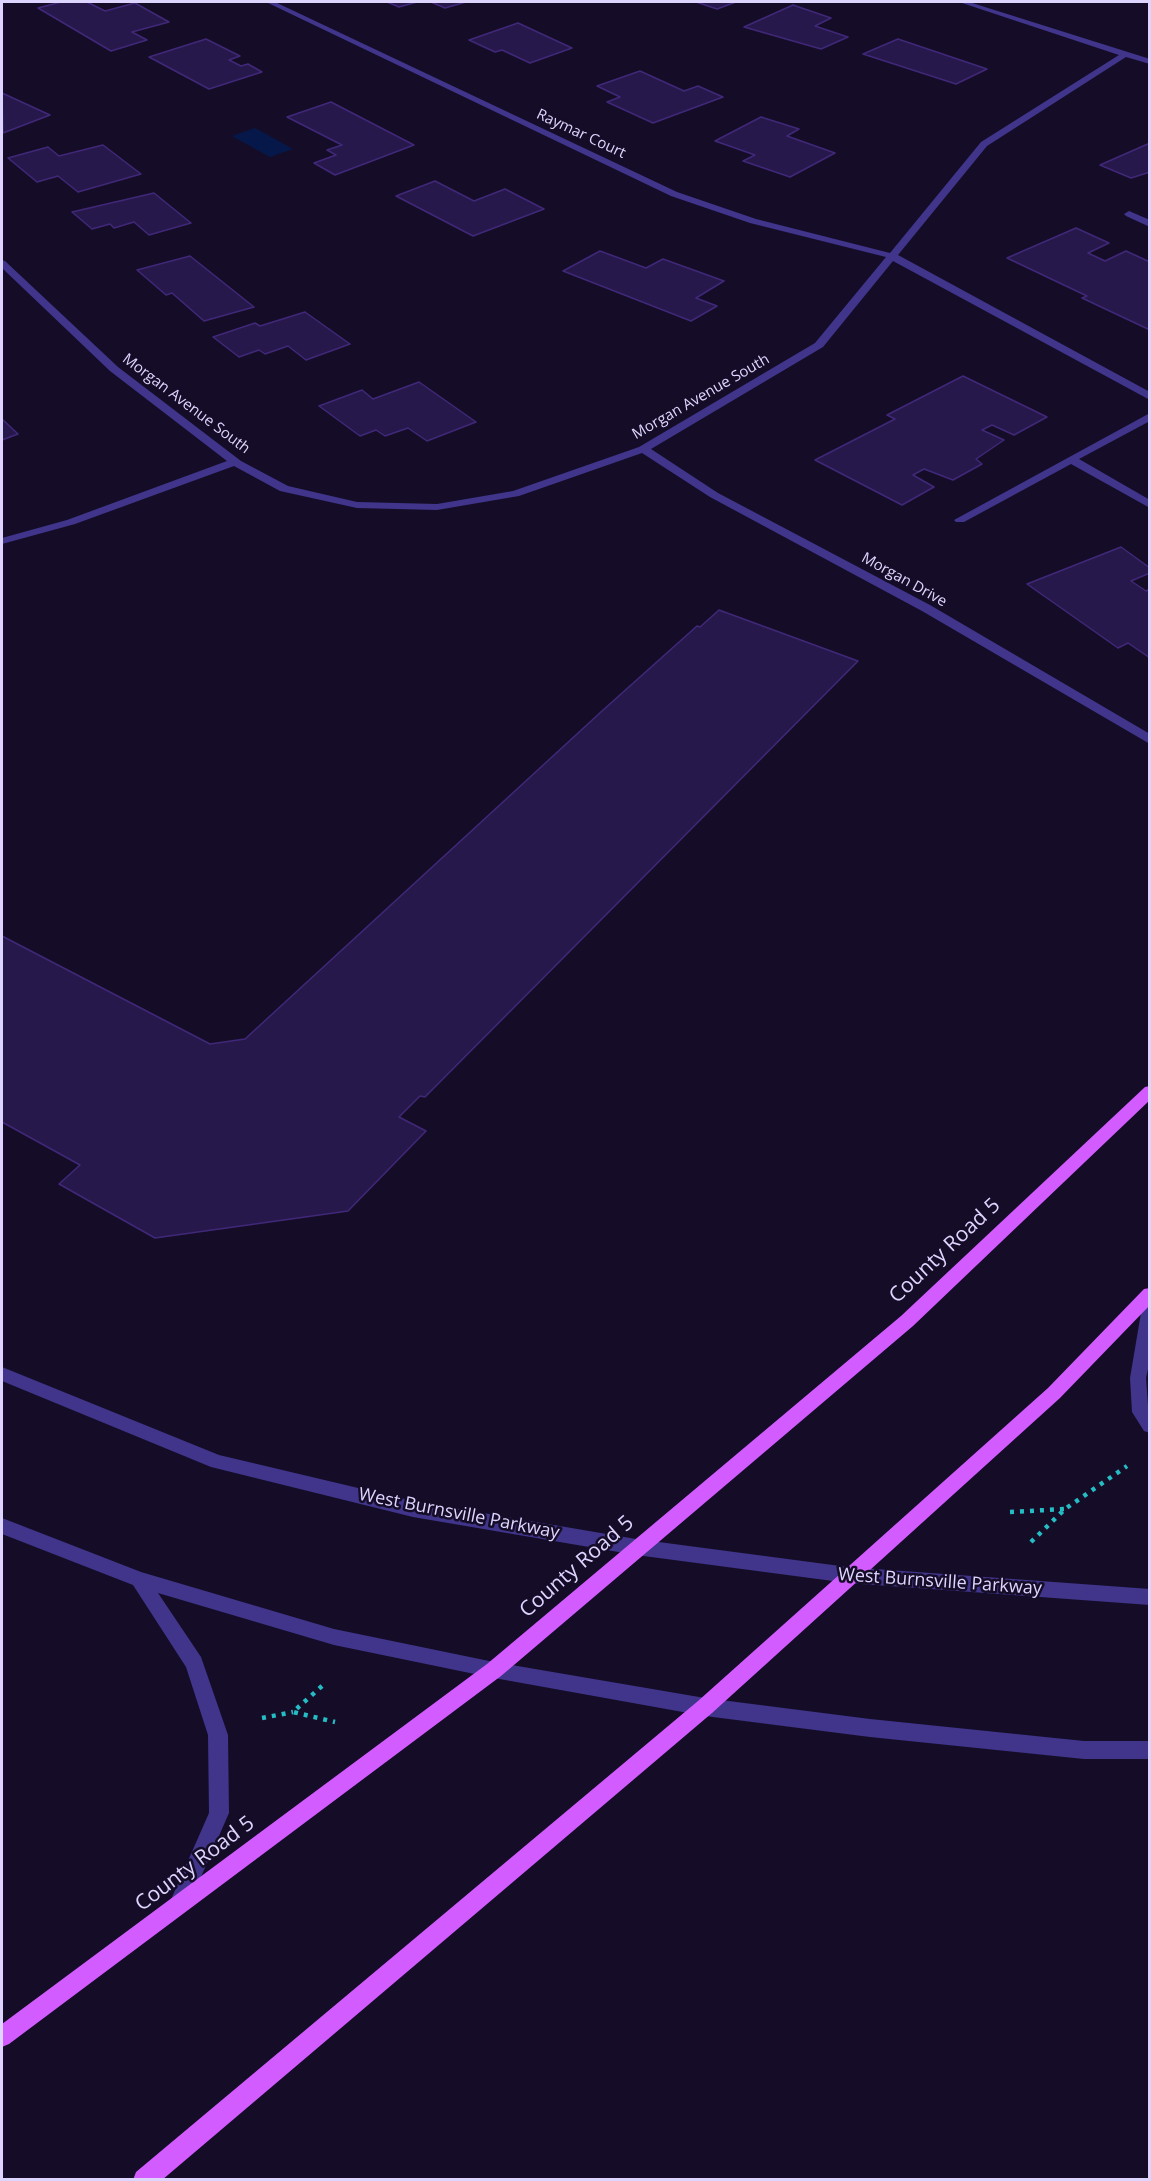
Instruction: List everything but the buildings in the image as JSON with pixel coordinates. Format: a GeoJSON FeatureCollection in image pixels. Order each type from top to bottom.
{"type":"FeatureCollection","features":[{"type":"Feature","properties":{"kind":"main road","name":"County Road 5"},"geometry":{"type":"LineString","coordinates":[[2,2037],[494,1670],[636,1547],[907,1321],[1149,1091]]}},
{"type":"Feature","properties":{"kind":"main road"},"geometry":{"type":"LineString","coordinates":[[144,2180],[705,1707],[848,1575],[1054,1393],[1149,1294]]}},
{"type":"Feature","properties":{"kind":"street","name":"Raymar Court"},"geometry":{"type":"LineString","coordinates":[[270,2],[674,194],[753,221],[892,256],[1149,397]]}},
{"type":"Feature","properties":{"kind":"street"},"geometry":{"type":"LineString","coordinates":[[963,2],[1149,62]]}},
{"type":"Feature","properties":{"kind":"street","name":"Morgan Avenue South"},"geometry":{"type":"LineString","coordinates":[[2,263],[114,369],[236,462],[284,489],[357,505],[437,507],[514,494],[643,449],[819,345],[984,144],[1127,54]]}},
{"type":"Feature","properties":{"kind":"street"},"geometry":{"type":"LineString","coordinates":[[1129,214],[1149,225]]}},
{"type":"Feature","properties":{"kind":"street"},"geometry":{"type":"LineString","coordinates":[[960,519],[1149,416]]}},
{"type":"Feature","properties":{"kind":"street","name":"Morgan Drive"},"geometry":{"type":"LineString","coordinates":[[643,449],[714,495],[788,532],[926,608],[1149,741]]}},
{"type":"Feature","properties":{"kind":"street"},"geometry":{"type":"LineString","coordinates":[[1070,459],[1149,505]]}},
{"type":"Feature","properties":{"kind":"street"},"geometry":{"type":"LineString","coordinates":[[2,541],[71,522],[236,462]]}},
{"type":"Feature","properties":{"kind":"street"},"geometry":{"type":"LineString","coordinates":[[1149,1307],[1138,1378],[1141,1412],[1149,1426]]}},
{"type":"Feature","properties":{"kind":"street","name":"West Burnsville Parkway"},"geometry":{"type":"LineString","coordinates":[[2,1374],[217,1462],[413,1509],[636,1547],[848,1575],[1149,1597]]}},
{"type":"Feature","properties":{"kind":"street"},"geometry":{"type":"LineString","coordinates":[[2,1526],[139,1579],[334,1637],[494,1670],[705,1707],[1084,1750],[1149,1750]]}},
{"type":"Feature","properties":{"kind":"street"},"geometry":{"type":"LineString","coordinates":[[139,1579],[194,1663],[218,1735],[219,1813],[178,1907]]}},
{"type":"Feature","properties":{"kind":"path"},"geometry":{"type":"LineString","coordinates":[[1030,1543],[1065,1509],[1127,1467]]}},
{"type":"Feature","properties":{"kind":"path"},"geometry":{"type":"LineString","coordinates":[[1010,1512],[1065,1509]]}},
{"type":"Feature","properties":{"kind":"path"},"geometry":{"type":"LineString","coordinates":[[293,1712],[322,1686]]}},
{"type":"Feature","properties":{"kind":"path"},"geometry":{"type":"LineString","coordinates":[[249,1720],[293,1712],[335,1722]]}},
{"type":"Feature","properties":{"kind":"water"},"geometry":{"type":"Polygon","coordinates":[[[255,128],[293,149],[270,157],[232,136],[255,128]]]}}]}
